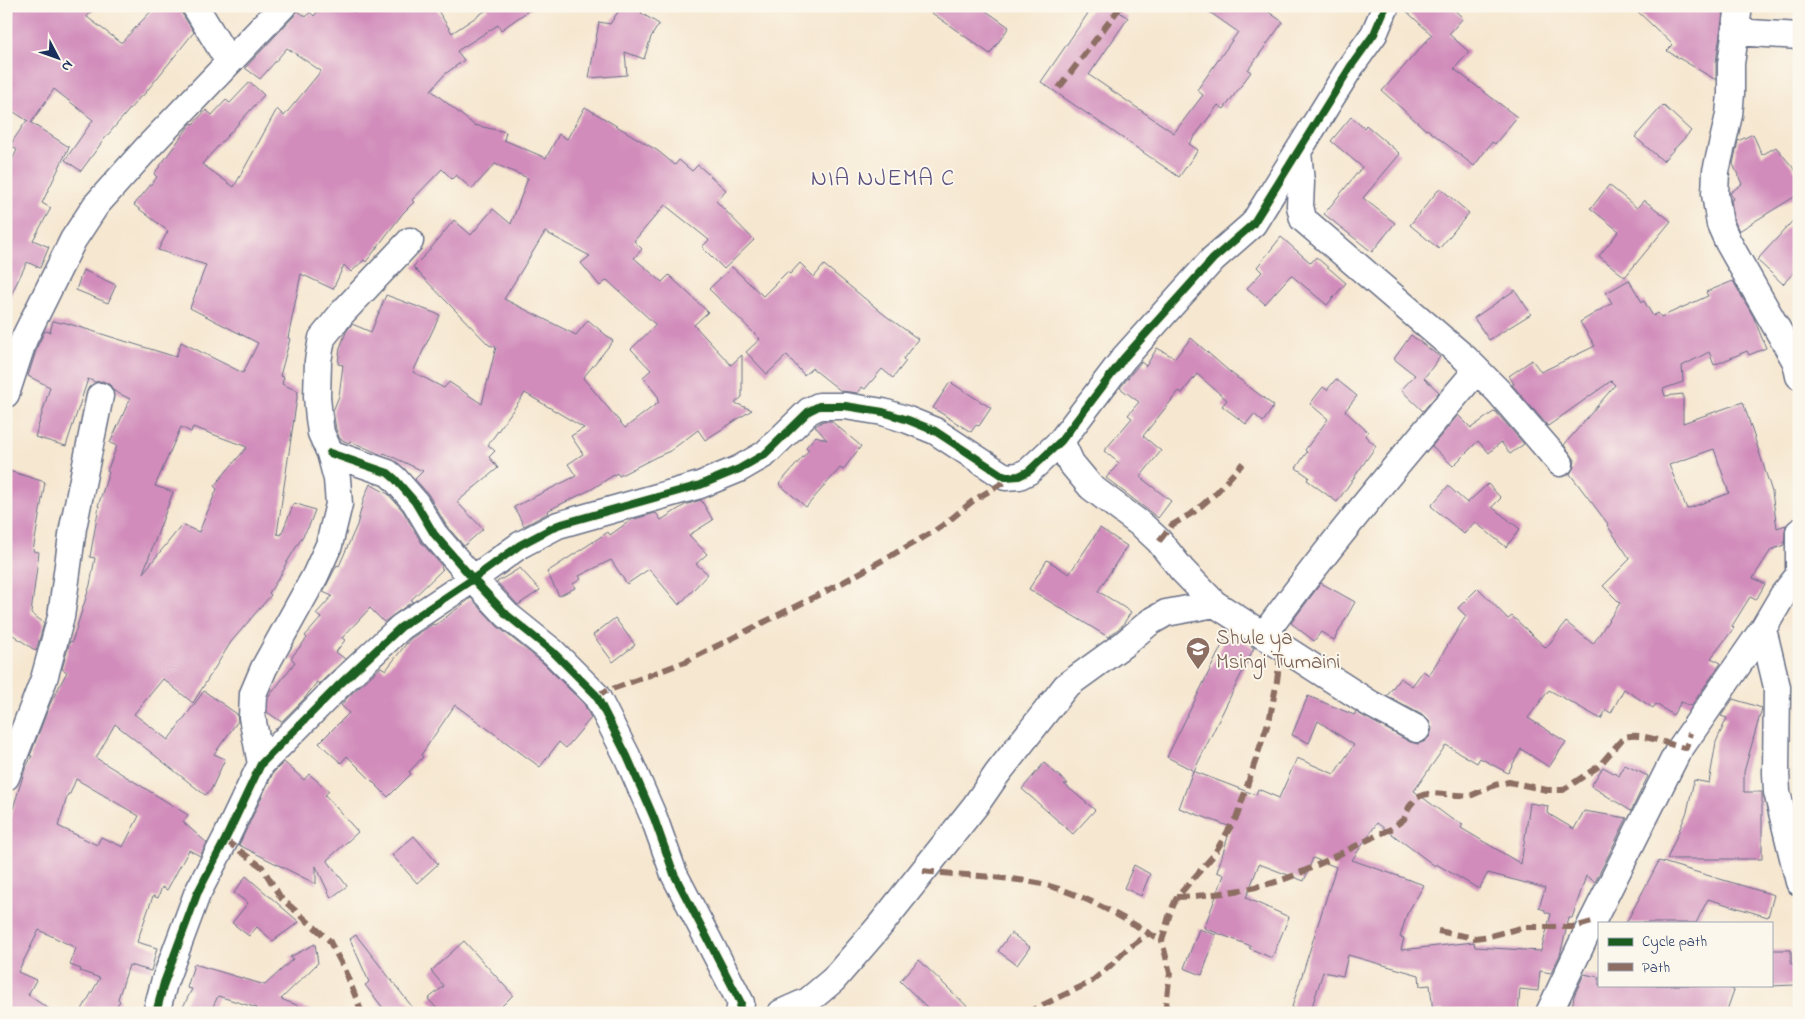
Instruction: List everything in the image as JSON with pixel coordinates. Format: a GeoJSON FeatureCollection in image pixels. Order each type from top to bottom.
{"type":"FeatureCollection","features":[{"type":"Feature","properties":{"kind":"street"},"geometry":{"type":"LineString","coordinates":[[195,6],[229,62]]}},
{"type":"Feature","properties":{"kind":"street"},"geometry":{"type":"LineString","coordinates":[[6,394],[24,339],[78,233],[96,205],[148,147],[283,6]]}},
{"type":"Feature","properties":{"kind":"street"},"geometry":{"type":"LineString","coordinates":[[156,1013],[164,983],[197,894],[261,764],[338,686],[401,627],[520,545],[558,525],[700,484],[738,469],[765,454],[809,411],[819,406],[845,406],[883,412],[935,431],[1005,477],[1019,476],[1029,471],[1061,441],[1124,358],[1213,259],[1253,224],[1351,66],[1374,34],[1386,6]]}},
{"type":"Feature","properties":{"kind":"street"},"geometry":{"type":"LineString","coordinates":[[1798,366],[1728,242],[1720,224],[1715,194],[1716,171],[1729,115],[1731,64],[1737,19],[1799,36]]}},
{"type":"Feature","properties":{"kind":"street"},"geometry":{"type":"LineString","coordinates":[[1298,152],[1301,182],[1300,206],[1303,219]]}},
{"type":"Feature","properties":{"kind":"street"},"geometry":{"type":"LineString","coordinates":[[1253,224],[1281,217],[1303,219],[1459,352],[1498,391],[1560,463]]}},
{"type":"Feature","properties":{"kind":"street"},"geometry":{"type":"LineString","coordinates":[[261,764],[252,717],[253,694],[264,668],[315,576],[329,545],[339,504],[337,479],[330,453],[321,433],[317,397],[318,361],[322,338],[343,312],[410,241]]}},
{"type":"Feature","properties":{"kind":"street"},"geometry":{"type":"LineString","coordinates":[[1263,636],[1310,572],[1477,370]]}},
{"type":"Feature","properties":{"kind":"street"},"geometry":{"type":"LineString","coordinates":[[6,777],[44,679],[61,617],[72,536],[100,396]]}},
{"type":"Feature","properties":{"kind":"street"},"geometry":{"type":"LineString","coordinates":[[1061,441],[1071,463],[1091,487],[1143,526],[1159,541],[1182,570],[1215,604],[1369,702],[1417,729]]}},
{"type":"Feature","properties":{"kind":"street"},"geometry":{"type":"LineString","coordinates":[[330,453],[388,473],[395,479],[415,502],[434,534],[473,579],[507,615],[553,652],[596,695],[627,756],[654,818],[674,874],[741,1003],[739,1013]]}},
{"type":"Feature","properties":{"kind":"street"},"geometry":{"type":"LineString","coordinates":[[1799,532],[1799,568]]}},
{"type":"Feature","properties":{"kind":"street"},"geometry":{"type":"LineString","coordinates":[[1549,1013],[1592,922],[1677,753],[1764,630],[1783,595],[1799,575]]}},
{"type":"Feature","properties":{"kind":"street"},"geometry":{"type":"LineString","coordinates":[[781,1013],[808,1001],[833,980],[878,928],[975,806],[997,774],[1066,686],[1124,644],[1150,622],[1166,613],[1215,604]]}},
{"type":"Feature","properties":{"kind":"street"},"geometry":{"type":"LineString","coordinates":[[1764,630],[1777,687],[1777,792],[1799,882]]}},
{"type":"Feature","properties":{"kind":"building"},"geometry":{"type":"Polygon","coordinates":[[[6,6],[96,6],[87,17],[122,42],[156,6],[180,6],[182,14],[194,32],[142,97],[105,138],[81,171],[65,160],[93,120],[54,89],[31,123],[69,147],[42,203],[51,208],[33,240],[49,247],[40,268],[27,262],[6,305],[6,172],[17,150],[10,145],[27,120],[6,107],[6,6]]]}},
{"type":"Feature","properties":{"kind":"building"},"geometry":{"type":"Polygon","coordinates":[[[322,6],[335,6],[355,12],[357,6],[435,6],[452,33],[488,9],[486,6],[535,6],[501,30],[498,25],[457,51],[464,60],[445,74],[431,90],[474,125],[506,132],[504,140],[546,158],[559,134],[567,139],[585,107],[658,151],[675,165],[679,160],[692,171],[698,165],[726,190],[716,201],[754,240],[724,269],[702,247],[709,240],[665,205],[634,241],[642,249],[634,258],[662,282],[669,275],[708,312],[694,325],[731,365],[742,355],[742,397],[735,403],[752,410],[705,440],[698,430],[670,451],[619,476],[617,473],[592,489],[547,511],[548,513],[524,526],[514,507],[576,476],[568,464],[583,454],[571,436],[584,428],[525,393],[488,445],[495,451],[489,457],[498,468],[457,502],[483,529],[464,546],[446,525],[428,494],[415,479],[423,471],[384,453],[382,455],[350,441],[349,443],[340,439],[333,411],[339,396],[343,365],[338,364],[340,348],[346,332],[352,324],[371,332],[386,295],[440,315],[413,372],[444,388],[449,382],[482,404],[496,347],[489,345],[413,267],[454,220],[471,235],[493,209],[511,224],[528,178],[495,164],[472,189],[456,175],[452,179],[442,169],[412,200],[414,202],[403,213],[366,262],[364,260],[351,272],[344,265],[333,289],[301,274],[288,338],[290,339],[280,376],[284,377],[282,384],[298,391],[277,534],[281,535],[294,503],[315,510],[309,526],[269,593],[271,595],[231,642],[193,703],[163,679],[134,714],[168,740],[204,691],[237,714],[238,721],[214,754],[225,759],[211,790],[205,795],[115,724],[96,758],[188,815],[183,822],[207,843],[200,856],[189,850],[167,890],[162,887],[158,898],[153,896],[137,942],[157,948],[151,971],[129,965],[118,999],[120,1001],[112,1013],[80,1013],[100,978],[80,971],[81,969],[70,965],[76,948],[39,930],[18,972],[36,980],[28,995],[55,1013],[6,1013],[6,832],[25,769],[32,756],[30,756],[50,704],[67,672],[62,669],[90,585],[95,558],[90,557],[98,506],[109,472],[107,471],[117,446],[110,443],[130,399],[114,391],[110,385],[103,381],[95,382],[88,379],[66,446],[35,437],[50,387],[28,376],[38,345],[45,331],[50,332],[53,321],[63,322],[176,357],[181,342],[243,373],[258,343],[190,308],[206,265],[158,250],[168,231],[134,205],[157,177],[154,174],[191,123],[193,124],[206,110],[212,115],[226,100],[230,103],[250,82],[264,95],[202,164],[234,187],[277,109],[284,116],[321,71],[287,48],[260,79],[245,68],[294,16],[297,10],[306,17],[310,12],[314,16],[322,6]],[[545,232],[504,299],[576,335],[588,320],[613,341],[583,378],[625,428],[659,402],[657,400],[659,398],[643,377],[651,370],[631,349],[656,325],[607,280],[600,286],[581,263],[590,256],[545,232]],[[181,427],[155,486],[173,492],[143,573],[182,525],[199,532],[217,489],[214,486],[247,447],[193,427],[191,432],[181,427]],[[76,779],[70,794],[68,794],[58,826],[97,845],[101,837],[123,847],[139,816],[76,779]]]}},
{"type":"Feature","properties":{"kind":"building"},"geometry":{"type":"Polygon","coordinates":[[[622,6],[645,6],[641,13],[659,24],[651,37],[644,59],[625,52],[627,75],[589,78],[599,22],[610,24],[622,6]]]}},
{"type":"Feature","properties":{"kind":"building"},"geometry":{"type":"Polygon","coordinates":[[[922,6],[979,6],[1009,27],[990,54],[922,6]]]}},
{"type":"Feature","properties":{"kind":"building"},"geometry":{"type":"Polygon","coordinates":[[[1093,6],[1111,6],[1128,18],[1089,75],[1174,133],[1203,95],[1197,90],[1238,32],[1201,6],[1260,6],[1283,22],[1248,70],[1251,72],[1224,109],[1218,105],[1189,144],[1198,150],[1179,177],[1041,82],[1093,6]]]}},
{"type":"Feature","properties":{"kind":"building"},"geometry":{"type":"Polygon","coordinates":[[[1401,6],[1450,6],[1463,18],[1449,34],[1469,52],[1454,69],[1517,117],[1495,144],[1492,142],[1474,166],[1426,130],[1382,91],[1432,35],[1401,6]]]}},
{"type":"Feature","properties":{"kind":"building"},"geometry":{"type":"Polygon","coordinates":[[[1632,6],[1713,6],[1723,13],[1716,62],[1716,80],[1667,51],[1673,45],[1632,6]]]}},
{"type":"Feature","properties":{"kind":"building"},"geometry":{"type":"Polygon","coordinates":[[[1663,105],[1691,131],[1663,161],[1635,137],[1663,105]]]}},
{"type":"Feature","properties":{"kind":"building"},"geometry":{"type":"Polygon","coordinates":[[[1351,117],[1364,128],[1366,125],[1400,154],[1363,198],[1395,223],[1372,252],[1324,214],[1362,167],[1331,141],[1351,117]]]}},
{"type":"Feature","properties":{"kind":"building"},"geometry":{"type":"Polygon","coordinates":[[[1753,134],[1762,155],[1776,147],[1799,175],[1799,194],[1739,231],[1734,220],[1731,200],[1733,199],[1730,193],[1742,184],[1733,164],[1738,141],[1753,134]]]}},
{"type":"Feature","properties":{"kind":"building"},"geometry":{"type":"Polygon","coordinates":[[[1609,185],[1637,208],[1644,200],[1671,221],[1625,277],[1599,256],[1619,231],[1590,208],[1609,185]]]}},
{"type":"Feature","properties":{"kind":"building"},"geometry":{"type":"Polygon","coordinates":[[[1440,188],[1469,213],[1439,249],[1410,225],[1440,188]]]}},
{"type":"Feature","properties":{"kind":"building"},"geometry":{"type":"Polygon","coordinates":[[[1799,214],[1799,267],[1783,284],[1757,260],[1799,214]]]}},
{"type":"Feature","properties":{"kind":"building"},"geometry":{"type":"Polygon","coordinates":[[[1281,237],[1311,263],[1316,257],[1346,283],[1327,305],[1291,275],[1265,304],[1247,288],[1262,272],[1257,267],[1281,237]]]}},
{"type":"Feature","properties":{"kind":"building"},"geometry":{"type":"Polygon","coordinates":[[[800,263],[814,277],[824,265],[886,316],[918,339],[903,359],[906,361],[893,378],[882,369],[865,389],[862,387],[858,393],[841,391],[812,368],[804,375],[787,355],[767,374],[746,352],[760,339],[709,289],[732,267],[763,296],[787,272],[790,274],[800,263]]]}},
{"type":"Feature","properties":{"kind":"building"},"geometry":{"type":"Polygon","coordinates":[[[83,270],[116,285],[108,303],[76,290],[83,270]]]}},
{"type":"Feature","properties":{"kind":"building"},"geometry":{"type":"Polygon","coordinates":[[[1629,280],[1653,316],[1658,313],[1661,317],[1708,296],[1706,292],[1733,281],[1753,316],[1766,348],[1749,355],[1747,351],[1714,365],[1709,352],[1682,366],[1683,382],[1663,389],[1665,396],[1683,394],[1683,423],[1743,402],[1772,492],[1777,528],[1786,525],[1784,545],[1771,550],[1753,578],[1765,584],[1756,600],[1750,597],[1732,626],[1734,628],[1711,658],[1721,663],[1691,706],[1681,702],[1673,715],[1656,704],[1653,708],[1624,689],[1611,713],[1606,710],[1601,719],[1549,690],[1528,718],[1566,742],[1549,767],[1521,749],[1508,773],[1480,758],[1477,763],[1446,745],[1414,791],[1450,818],[1463,824],[1461,828],[1521,864],[1530,803],[1548,806],[1547,813],[1574,829],[1584,811],[1627,818],[1595,882],[1586,876],[1572,918],[1569,918],[1560,955],[1551,973],[1540,971],[1538,991],[1520,989],[1518,1013],[1443,1013],[1443,1010],[1433,1012],[1430,985],[1420,986],[1419,975],[1348,955],[1343,976],[1323,972],[1310,1013],[1293,1013],[1294,1008],[1292,1007],[1336,867],[1313,858],[1304,881],[1259,864],[1246,898],[1289,917],[1272,958],[1249,948],[1251,946],[1204,928],[1224,875],[1217,872],[1231,827],[1179,808],[1193,771],[1256,795],[1258,789],[1279,798],[1297,758],[1334,774],[1354,745],[1318,721],[1309,743],[1292,735],[1308,696],[1354,715],[1356,712],[1410,742],[1418,744],[1425,741],[1430,736],[1432,729],[1429,721],[1424,716],[1387,696],[1400,678],[1412,686],[1423,671],[1429,675],[1466,616],[1458,608],[1478,588],[1508,619],[1512,616],[1546,648],[1566,622],[1593,644],[1620,603],[1603,586],[1630,559],[1608,524],[1570,474],[1575,460],[1564,445],[1615,385],[1611,381],[1548,426],[1512,385],[1514,384],[1509,376],[1532,360],[1541,372],[1595,346],[1580,322],[1612,303],[1606,293],[1629,280]],[[1714,449],[1669,465],[1687,509],[1729,493],[1714,449]],[[1377,823],[1352,860],[1424,885],[1407,914],[1400,937],[1404,938],[1401,950],[1474,942],[1475,947],[1541,951],[1551,914],[1539,908],[1545,888],[1488,873],[1479,889],[1436,864],[1435,866],[1377,823]]]}},
{"type":"Feature","properties":{"kind":"building"},"geometry":{"type":"Polygon","coordinates":[[[1515,290],[1531,314],[1489,340],[1474,318],[1515,290]]]}},
{"type":"Feature","properties":{"kind":"building"},"geometry":{"type":"Polygon","coordinates":[[[1411,335],[1440,357],[1424,378],[1439,392],[1423,411],[1401,390],[1415,375],[1394,359],[1411,335]]]}},
{"type":"Feature","properties":{"kind":"building"},"geometry":{"type":"Polygon","coordinates":[[[1191,338],[1230,372],[1274,406],[1263,422],[1254,414],[1246,424],[1222,406],[1227,400],[1197,374],[1182,393],[1179,391],[1143,436],[1161,451],[1140,477],[1171,501],[1158,518],[1106,478],[1119,463],[1104,451],[1132,418],[1128,415],[1139,402],[1120,388],[1141,362],[1146,366],[1157,348],[1175,358],[1191,338]]]}},
{"type":"Feature","properties":{"kind":"building"},"geometry":{"type":"Polygon","coordinates":[[[1336,379],[1357,396],[1345,411],[1368,432],[1365,436],[1376,446],[1337,502],[1307,480],[1309,477],[1296,468],[1307,452],[1305,450],[1328,419],[1310,404],[1323,387],[1327,390],[1336,379]]]}},
{"type":"Feature","properties":{"kind":"building"},"geometry":{"type":"Polygon","coordinates":[[[950,382],[991,408],[979,426],[976,425],[971,432],[933,408],[950,382]]]}},
{"type":"Feature","properties":{"kind":"building"},"geometry":{"type":"Polygon","coordinates":[[[1495,411],[1524,444],[1510,454],[1501,442],[1489,453],[1478,441],[1453,466],[1432,446],[1458,415],[1471,428],[1495,411]]]}},
{"type":"Feature","properties":{"kind":"building"},"geometry":{"type":"Polygon","coordinates":[[[823,421],[831,421],[861,446],[843,470],[840,468],[806,507],[779,484],[809,450],[806,447],[816,436],[827,440],[815,426],[823,421]]]}},
{"type":"Feature","properties":{"kind":"building"},"geometry":{"type":"Polygon","coordinates":[[[6,470],[45,482],[33,551],[39,552],[31,613],[44,623],[36,651],[6,630],[6,470]]]}},
{"type":"Feature","properties":{"kind":"building"},"geometry":{"type":"Polygon","coordinates":[[[370,484],[388,494],[403,511],[421,542],[443,569],[411,600],[413,601],[384,622],[370,608],[342,638],[345,640],[336,652],[345,659],[319,684],[317,682],[304,699],[280,721],[267,712],[268,698],[295,662],[291,658],[307,638],[305,636],[321,618],[316,614],[332,596],[323,592],[337,565],[339,566],[357,525],[370,484]]]}},
{"type":"Feature","properties":{"kind":"building"},"geometry":{"type":"Polygon","coordinates":[[[1488,484],[1501,498],[1492,507],[1520,529],[1506,547],[1475,522],[1464,534],[1431,506],[1448,486],[1467,503],[1488,484]]]}},
{"type":"Feature","properties":{"kind":"building"},"geometry":{"type":"Polygon","coordinates":[[[701,500],[713,520],[689,535],[707,554],[696,564],[708,574],[679,605],[649,569],[627,584],[611,560],[579,576],[581,579],[573,584],[575,588],[559,596],[547,572],[608,532],[610,535],[631,520],[656,513],[661,520],[685,505],[701,500]]]}},
{"type":"Feature","properties":{"kind":"building"},"geometry":{"type":"Polygon","coordinates":[[[1100,528],[1127,546],[1098,591],[1131,612],[1122,626],[1108,637],[1029,589],[1047,560],[1069,574],[1100,528]]]}},
{"type":"Feature","properties":{"kind":"building"},"geometry":{"type":"Polygon","coordinates":[[[520,568],[540,590],[518,605],[497,582],[520,568]]]}},
{"type":"Feature","properties":{"kind":"building"},"geometry":{"type":"Polygon","coordinates":[[[1321,583],[1355,602],[1334,640],[1321,632],[1314,641],[1291,623],[1321,583]]]}},
{"type":"Feature","properties":{"kind":"building"},"geometry":{"type":"Polygon","coordinates":[[[471,598],[498,627],[543,663],[584,704],[591,718],[566,748],[559,742],[540,767],[455,705],[421,755],[423,757],[409,772],[411,774],[388,797],[347,756],[341,763],[319,743],[349,713],[341,705],[348,697],[381,667],[386,670],[410,639],[433,624],[437,624],[471,598]]]}},
{"type":"Feature","properties":{"kind":"building"},"geometry":{"type":"Polygon","coordinates":[[[615,618],[635,645],[613,662],[593,635],[615,618]]]}},
{"type":"Feature","properties":{"kind":"building"},"geometry":{"type":"Polygon","coordinates":[[[1229,631],[1254,648],[1194,771],[1167,757],[1229,631]]]}},
{"type":"Feature","properties":{"kind":"building"},"geometry":{"type":"Polygon","coordinates":[[[1733,699],[1762,708],[1744,772],[1744,792],[1762,792],[1762,859],[1667,859],[1687,812],[1694,780],[1709,783],[1716,742],[1727,718],[1721,716],[1733,699]]]}},
{"type":"Feature","properties":{"kind":"building"},"geometry":{"type":"Polygon","coordinates":[[[284,762],[304,780],[309,774],[329,791],[325,795],[358,832],[327,860],[347,886],[331,898],[316,866],[316,884],[239,845],[273,773],[284,762]]]}},
{"type":"Feature","properties":{"kind":"building"},"geometry":{"type":"Polygon","coordinates":[[[1044,763],[1068,784],[1064,784],[1095,810],[1073,834],[1022,789],[1044,763]]]}},
{"type":"Feature","properties":{"kind":"building"},"geometry":{"type":"Polygon","coordinates":[[[1625,765],[1648,776],[1631,811],[1591,786],[1603,767],[1619,776],[1625,765]]]}},
{"type":"Feature","properties":{"kind":"building"},"geometry":{"type":"Polygon","coordinates":[[[414,836],[438,864],[417,883],[392,855],[414,836]]]}},
{"type":"Feature","properties":{"kind":"building"},"geometry":{"type":"Polygon","coordinates":[[[1659,861],[1774,895],[1768,917],[1708,899],[1696,922],[1627,922],[1659,861]]]}},
{"type":"Feature","properties":{"kind":"building"},"geometry":{"type":"Polygon","coordinates":[[[1134,865],[1150,874],[1141,896],[1124,888],[1134,865]]]}},
{"type":"Feature","properties":{"kind":"building"},"geometry":{"type":"Polygon","coordinates":[[[246,876],[299,922],[273,941],[257,927],[249,936],[232,923],[248,903],[234,893],[246,876]]]}},
{"type":"Feature","properties":{"kind":"building"},"geometry":{"type":"Polygon","coordinates":[[[1199,929],[1216,935],[1202,975],[1184,968],[1199,929]]]}},
{"type":"Feature","properties":{"kind":"building"},"geometry":{"type":"Polygon","coordinates":[[[1011,933],[1030,947],[1017,965],[998,951],[1011,933]]]}},
{"type":"Feature","properties":{"kind":"building"},"geometry":{"type":"Polygon","coordinates":[[[356,935],[417,1013],[387,1013],[365,985],[369,982],[350,939],[356,935]]]}},
{"type":"Feature","properties":{"kind":"building"},"geometry":{"type":"Polygon","coordinates":[[[464,941],[513,995],[495,1013],[441,1013],[428,999],[444,986],[431,971],[464,941]]]}},
{"type":"Feature","properties":{"kind":"building"},"geometry":{"type":"Polygon","coordinates":[[[315,944],[318,963],[281,999],[312,1011],[312,1013],[255,1013],[257,1008],[218,996],[210,1013],[180,1013],[192,989],[187,988],[194,964],[265,985],[293,959],[290,957],[315,944]]]}},
{"type":"Feature","properties":{"kind":"building"},"geometry":{"type":"Polygon","coordinates":[[[1772,950],[1791,950],[1791,964],[1795,964],[1795,985],[1772,986],[1772,950]]]}},
{"type":"Feature","properties":{"kind":"building"},"geometry":{"type":"Polygon","coordinates":[[[919,960],[974,1013],[933,1013],[900,981],[919,960]]]}},
{"type":"Feature","properties":{"kind":"building"},"geometry":{"type":"Polygon","coordinates":[[[1584,974],[1598,977],[1598,986],[1725,986],[1734,990],[1726,1013],[1571,1013],[1574,996],[1584,974]]]}},
{"type":"Feature","properties":{"kind":"marked path"},"geometry":{"type":"LineString","coordinates":[[1059,88],[1121,6]]}},
{"type":"Feature","properties":{"kind":"marked path"},"geometry":{"type":"LineString","coordinates":[[1159,541],[1172,525],[1194,512],[1215,494],[1243,463]]}},
{"type":"Feature","properties":{"kind":"marked path"},"geometry":{"type":"LineString","coordinates":[[596,695],[685,662],[840,584],[933,532],[974,500],[1011,478]]}},
{"type":"Feature","properties":{"kind":"marked path"},"geometry":{"type":"LineString","coordinates":[[1165,1013],[1170,973],[1162,941],[1170,913],[1177,897],[1213,856],[1237,816],[1270,717],[1281,648]]}},
{"type":"Feature","properties":{"kind":"marked path"},"geometry":{"type":"LineString","coordinates":[[1177,897],[1235,891],[1290,877],[1391,829],[1404,819],[1409,807],[1416,798],[1423,795],[1433,793],[1470,796],[1495,785],[1509,782],[1547,790],[1563,790],[1599,766],[1624,737],[1648,737],[1686,748],[1690,733]]}},
{"type":"Feature","properties":{"kind":"marked path"},"geometry":{"type":"LineString","coordinates":[[225,840],[262,867],[281,898],[329,940],[345,970],[362,1013]]}},
{"type":"Feature","properties":{"kind":"marked path"},"geometry":{"type":"LineString","coordinates":[[923,871],[1013,879],[1062,890],[1097,904],[1162,941]]}},
{"type":"Feature","properties":{"kind":"marked path"},"geometry":{"type":"LineString","coordinates":[[1438,931],[1475,938],[1525,927],[1574,927],[1592,922]]}},
{"type":"Feature","properties":{"kind":"marked path"},"geometry":{"type":"LineString","coordinates":[[1026,1013],[1091,982],[1126,950],[1149,933]]}},
{"type":"Feature","properties":{"kind":"cycle path"},"geometry":{"type":"LineString","coordinates":[[156,1013],[164,983],[197,894],[261,764],[338,686],[401,627],[520,545],[558,525],[700,485],[739,469],[765,454],[809,411],[819,406],[845,406],[883,412],[935,431],[1005,477],[1019,476],[1029,471],[1061,441],[1124,358],[1213,259],[1253,224],[1351,66],[1374,34],[1386,6]]}},
{"type":"Feature","properties":{"kind":"cycle path"},"geometry":{"type":"LineString","coordinates":[[330,453],[388,473],[395,479],[415,502],[434,534],[473,579],[507,615],[553,652],[596,695],[627,756],[654,818],[674,874],[741,1003],[739,1013]]}},
{"type":"Feature","properties":{"kind":"place","name":"Shule ya Msingi Tumaini"},"geometry":{"type":"Point","coordinates":[1198,670]}},
{"type":"Feature","properties":{"kind":"district","name":"NIA NJEMA C"},"geometry":{"type":"Point","coordinates":[883,177]}}]}
